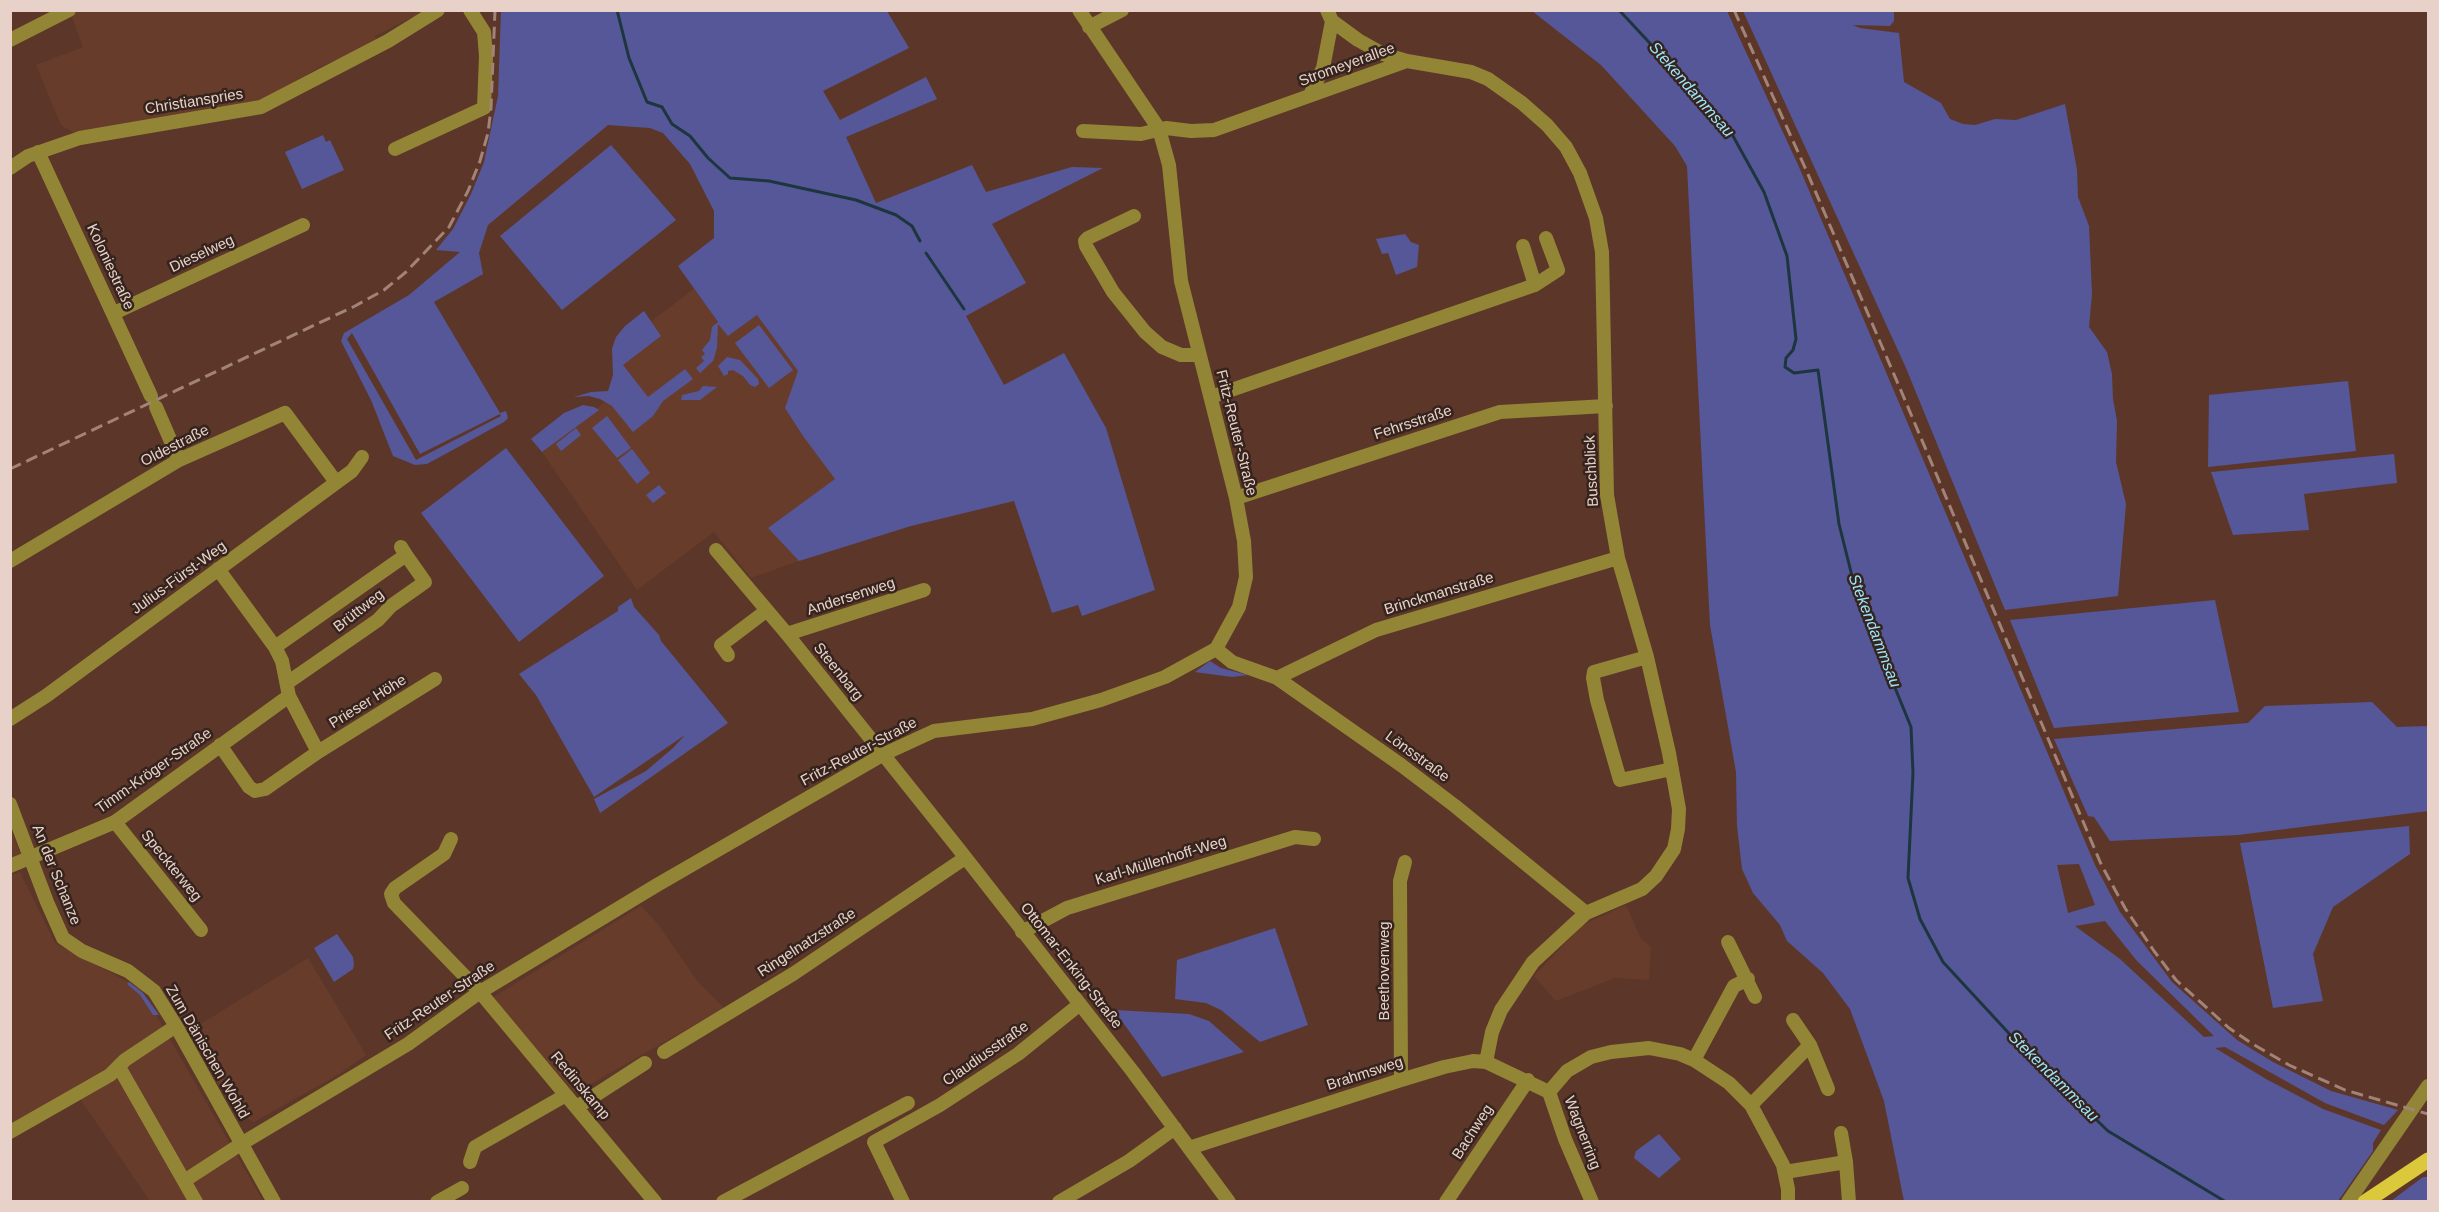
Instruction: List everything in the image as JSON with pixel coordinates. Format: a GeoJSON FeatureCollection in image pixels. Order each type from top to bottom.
{"type":"FeatureCollection","features":[{"type":"Feature","properties":{"kind":"main road"},"geometry":{"type":"LineString","coordinates":[[2365,1202],[2428,1160]]}},
{"type":"Feature","properties":{"kind":"street"},"geometry":{"type":"LineString","coordinates":[[10,40],[69,10]]}},
{"type":"Feature","properties":{"kind":"street","name":"Christianspries"},"geometry":{"type":"LineString","coordinates":[[10,168],[38,152],[81,138],[261,107],[388,41],[438,10]]}},
{"type":"Feature","properties":{"kind":"street"},"geometry":{"type":"LineString","coordinates":[[395,149],[484,108],[486,56],[484,32],[470,10]]}},
{"type":"Feature","properties":{"kind":"street","name":"Fritz-Reuter-Straße"},"geometry":{"type":"LineString","coordinates":[[184,1181],[241,1144],[408,1044],[480,992],[657,885],[884,754],[934,731],[1032,719],[1101,700],[1165,677],[1216,649],[1239,607],[1246,577],[1244,541],[1236,498],[1181,280],[1169,165],[1159,129],[1079,10]]}},
{"type":"Feature","properties":{"kind":"street"},"geometry":{"type":"LineString","coordinates":[[1089,27],[1122,10]]}},
{"type":"Feature","properties":{"kind":"street"},"geometry":{"type":"LineString","coordinates":[[1330,16],[1358,40],[1383,54],[1407,61]]}},
{"type":"Feature","properties":{"kind":"street"},"geometry":{"type":"LineString","coordinates":[[1310,95],[1323,68],[1330,16]]}},
{"type":"Feature","properties":{"kind":"street","name":"Stromeyerallee"},"geometry":{"type":"LineString","coordinates":[[1083,131],[1141,134],[1174,128],[1191,131],[1214,130],[1407,61],[1471,72],[1488,80],[1522,103],[1547,125],[1566,147],[1580,173],[1596,219],[1602,252],[1603,279]]}},
{"type":"Feature","properties":{"kind":"street","name":"Koloniestraße"},"geometry":{"type":"LineString","coordinates":[[38,152],[114,313],[179,460]]}},
{"type":"Feature","properties":{"kind":"street"},"geometry":{"type":"LineString","coordinates":[[1134,216],[1088,238],[1085,241],[1086,246],[1113,292],[1145,332],[1162,347],[1181,355],[1199,355]]}},
{"type":"Feature","properties":{"kind":"street","name":"Dieselweg"},"geometry":{"type":"LineString","coordinates":[[114,313],[303,225]]}},
{"type":"Feature","properties":{"kind":"street"},"geometry":{"type":"LineString","coordinates":[[1211,397],[1535,285],[1558,270],[1546,238]]}},
{"type":"Feature","properties":{"kind":"street"},"geometry":{"type":"LineString","coordinates":[[1523,246],[1535,285]]}},
{"type":"Feature","properties":{"kind":"street","name":"Buschblick"},"geometry":{"type":"LineString","coordinates":[[1486,1062],[1492,1032],[1501,1010],[1515,987],[1545,950],[1586,913],[1642,889],[1656,876],[1674,849],[1678,829],[1679,809],[1672,770],[1647,657],[1617,558],[1607,495],[1603,279]]}},
{"type":"Feature","properties":{"kind":"street","name":"Fehrsstraße"},"geometry":{"type":"LineString","coordinates":[[1236,498],[1500,412],[1606,406]]}},
{"type":"Feature","properties":{"kind":"street","name":"Oldestraße"},"geometry":{"type":"LineString","coordinates":[[10,561],[179,460],[285,413],[336,482]]}},
{"type":"Feature","properties":{"kind":"street","name":"Julius-Fürst-Weg"},"geometry":{"type":"LineString","coordinates":[[10,719],[46,696],[352,471],[362,457]]}},
{"type":"Feature","properties":{"kind":"street","name":"Steenbarg"},"geometry":{"type":"LineString","coordinates":[[716,550],[884,754]]}},
{"type":"Feature","properties":{"kind":"street","name":"Brüttweg"},"geometry":{"type":"LineString","coordinates":[[275,647],[404,551],[425,582],[391,606],[378,620],[288,690]]}},
{"type":"Feature","properties":{"kind":"street","name":"Brinckmanstraße"},"geometry":{"type":"LineString","coordinates":[[1276,678],[1376,630],[1617,558]]}},
{"type":"Feature","properties":{"kind":"street"},"geometry":{"type":"LineString","coordinates":[[218,569],[275,647],[282,661],[288,690],[318,753]]}},
{"type":"Feature","properties":{"kind":"street","name":"Andersenweg"},"geometry":{"type":"LineString","coordinates":[[787,634],[924,590]]}},
{"type":"Feature","properties":{"kind":"street"},"geometry":{"type":"LineString","coordinates":[[728,655],[721,645],[766,611]]}},
{"type":"Feature","properties":{"kind":"street","name":"Lönsstraße"},"geometry":{"type":"LineString","coordinates":[[1216,649],[1232,662],[1276,678],[1446,799],[1586,913]]}},
{"type":"Feature","properties":{"kind":"street"},"geometry":{"type":"LineString","coordinates":[[1647,657],[1594,672],[1593,678],[1620,780],[1672,770]]}},
{"type":"Feature","properties":{"kind":"street","name":"Prieser Höhe"},"geometry":{"type":"LineString","coordinates":[[220,744],[249,787],[255,790],[265,789],[435,679]]}},
{"type":"Feature","properties":{"kind":"street","name":"Timm-Kröger-Straße"},"geometry":{"type":"LineString","coordinates":[[10,866],[115,822],[288,690]]}},
{"type":"Feature","properties":{"kind":"street","name":"Ottomar-Enking-Straße"},"geometry":{"type":"LineString","coordinates":[[884,754],[1080,1004],[1229,1202]]}},
{"type":"Feature","properties":{"kind":"street","name":"An der Schanze"},"geometry":{"type":"LineString","coordinates":[[10,804],[58,930],[63,938],[82,951]]}},
{"type":"Feature","properties":{"kind":"street","name":"Speckterweg"},"geometry":{"type":"LineString","coordinates":[[115,822],[201,930]]}},
{"type":"Feature","properties":{"kind":"street","name":"Karl-Müllenhoff-Weg"},"geometry":{"type":"LineString","coordinates":[[1022,932],[1067,908],[1295,837],[1314,838]]}},
{"type":"Feature","properties":{"kind":"street","name":"Redinskamp"},"geometry":{"type":"LineString","coordinates":[[451,839],[444,854],[401,882],[394,888],[392,898],[480,992],[655,1202]]}},
{"type":"Feature","properties":{"kind":"street","name":"Ringelnatzstraße"},"geometry":{"type":"LineString","coordinates":[[664,1052],[793,974],[965,858]]}},
{"type":"Feature","properties":{"kind":"street","name":"Beethovenweg"},"geometry":{"type":"LineString","coordinates":[[1401,1080],[1400,881],[1405,862]]}},
{"type":"Feature","properties":{"kind":"street"},"geometry":{"type":"LineString","coordinates":[[1728,942],[1755,997]]}},
{"type":"Feature","properties":{"kind":"street","name":"Zum Dänischen Wohld"},"geometry":{"type":"LineString","coordinates":[[82,951],[128,971],[144,981],[154,991],[176,1026],[274,1202]]}},
{"type":"Feature","properties":{"kind":"street"},"geometry":{"type":"LineString","coordinates":[[1694,1060],[1734,986],[1748,979]]}},
{"type":"Feature","properties":{"kind":"street","name":"Claudiusstraße"},"geometry":{"type":"LineString","coordinates":[[903,1202],[874,1142],[1018,1054],[1080,1004]]}},
{"type":"Feature","properties":{"kind":"street"},"geometry":{"type":"LineString","coordinates":[[1794,1020],[1810,1045],[1828,1089]]}},
{"type":"Feature","properties":{"kind":"street"},"geometry":{"type":"LineString","coordinates":[[10,1132],[110,1076],[125,1060],[176,1026]]}},
{"type":"Feature","properties":{"kind":"street"},"geometry":{"type":"LineString","coordinates":[[1751,1105],[1810,1045]]}},
{"type":"Feature","properties":{"kind":"street","name":"Wagnerring"},"geometry":{"type":"LineString","coordinates":[[1592,1202],[1565,1139],[1549,1092],[1567,1071],[1591,1057],[1611,1052],[1649,1048],[1680,1054],[1694,1060],[1729,1083],[1751,1105],[1773,1143],[1785,1172],[1788,1202]]}},
{"type":"Feature","properties":{"kind":"street","name":"Brahmsweg"},"geometry":{"type":"LineString","coordinates":[[1189,1148],[1458,1064],[1486,1062],[1528,1080],[1549,1092]]}},
{"type":"Feature","properties":{"kind":"street"},"geometry":{"type":"LineString","coordinates":[[577,1107],[645,1064]]}},
{"type":"Feature","properties":{"kind":"street"},"geometry":{"type":"LineString","coordinates":[[119,1067],[196,1202]]}},
{"type":"Feature","properties":{"kind":"street","name":"Bachweg"},"geometry":{"type":"LineString","coordinates":[[1446,1202],[1528,1080]]}},
{"type":"Feature","properties":{"kind":"street"},"geometry":{"type":"LineString","coordinates":[[2348,1202],[2428,1086]]}},
{"type":"Feature","properties":{"kind":"street"},"geometry":{"type":"LineString","coordinates":[[470,1162],[475,1148],[567,1095]]}},
{"type":"Feature","properties":{"kind":"street"},"geometry":{"type":"LineString","coordinates":[[723,1202],[903,1106],[906,1124]]}},
{"type":"Feature","properties":{"kind":"street"},"geometry":{"type":"LineString","coordinates":[[1059,1202],[1129,1161],[1175,1128]]}},
{"type":"Feature","properties":{"kind":"street"},"geometry":{"type":"LineString","coordinates":[[1841,1133],[1849,1202]]}},
{"type":"Feature","properties":{"kind":"street"},"geometry":{"type":"LineString","coordinates":[[1785,1172],[1846,1162]]}},
{"type":"Feature","properties":{"kind":"street"},"geometry":{"type":"LineString","coordinates":[[437,1202],[462,1188]]}},
{"type":"Feature","properties":{"kind":"shaded area"},"geometry":{"type":"Polygon","coordinates":[[[78,11],[424,11],[375,36],[377,42],[318,68],[267,97],[244,107],[76,134],[61,125],[36,65],[83,47],[71,14],[78,11]]]}},
{"type":"Feature","properties":{"kind":"shaded area"},"geometry":{"type":"Polygon","coordinates":[[[501,11],[887,11],[909,48],[823,91],[840,120],[926,77],[937,99],[846,137],[876,203],[972,165],[986,192],[1072,167],[1103,168],[992,224],[1026,283],[966,316],[1004,385],[1064,353],[1106,428],[1155,590],[1082,616],[1078,605],[1052,613],[1014,501],[911,526],[799,561],[768,528],[835,479],[785,408],[798,371],[757,315],[728,336],[718,324],[717,348],[713,361],[700,373],[696,368],[704,361],[701,357],[705,354],[702,350],[710,340],[712,327],[718,322],[678,266],[714,238],[714,211],[690,164],[663,133],[650,128],[608,125],[488,225],[479,253],[483,274],[434,302],[500,413],[506,411],[508,418],[427,464],[415,465],[393,456],[371,400],[341,341],[344,333],[409,295],[460,252],[436,250],[453,229],[484,162],[498,96],[501,11]],[[352,333],[347,339],[416,460],[501,416],[500,414],[420,454],[352,333]]]}},
{"type":"Feature","properties":{"kind":"shaded area"},"geometry":{"type":"Polygon","coordinates":[[[1532,11],[1727,11],[1799,167],[2095,865],[2120,912],[2172,982],[2237,1040],[2273,1062],[2331,1091],[2398,1110],[2384,1125],[2325,1103],[2225,1047],[2215,1048],[2266,1079],[2323,1109],[2381,1130],[2373,1143],[2373,1151],[2338,1201],[1904,1201],[1884,1101],[1850,1009],[1823,973],[1787,941],[1780,925],[1753,893],[1742,869],[1737,826],[1736,772],[1710,625],[1687,166],[1675,146],[1601,65],[1532,11]],[[2079,864],[2057,865],[2068,913],[2095,905],[2079,864]],[[2105,921],[2075,926],[2120,959],[2204,1037],[2214,1036],[2137,961],[2105,921]]]}},
{"type":"Feature","properties":{"kind":"shaded area"},"geometry":{"type":"Polygon","coordinates":[[[1743,11],[1894,11],[1894,21],[1890,26],[1853,25],[1899,33],[1904,82],[1941,103],[1950,119],[1963,124],[1975,125],[1995,119],[2016,120],[2065,104],[2077,170],[2078,197],[2089,226],[2092,294],[2089,327],[2107,352],[2112,374],[2117,421],[2116,462],[2126,504],[2118,596],[2005,610],[1906,368],[1743,11]]]}},
{"type":"Feature","properties":{"kind":"shaded area"},"geometry":{"type":"Polygon","coordinates":[[[323,135],[326,142],[330,140],[344,170],[302,189],[285,152],[323,135]]]}},
{"type":"Feature","properties":{"kind":"shaded area"},"geometry":{"type":"Polygon","coordinates":[[[611,145],[676,220],[562,310],[500,236],[611,145]]]}},
{"type":"Feature","properties":{"kind":"shaded area"},"geometry":{"type":"Polygon","coordinates":[[[1405,234],[1411,242],[1419,245],[1417,267],[1396,275],[1388,253],[1382,254],[1376,239],[1405,234]]]}},
{"type":"Feature","properties":{"kind":"shaded area"},"geometry":{"type":"Polygon","coordinates":[[[694,289],[728,336],[757,315],[798,371],[803,436],[836,479],[768,528],[799,561],[751,578],[714,532],[637,590],[542,452],[616,393],[615,358],[633,335],[694,289]]]}},
{"type":"Feature","properties":{"kind":"shaded area"},"geometry":{"type":"Polygon","coordinates":[[[644,311],[661,336],[623,365],[648,397],[685,369],[693,379],[663,401],[653,416],[633,432],[612,406],[589,396],[574,397],[591,392],[608,391],[613,375],[612,349],[616,337],[625,326],[644,311]]]}},
{"type":"Feature","properties":{"kind":"shaded area"},"geometry":{"type":"Polygon","coordinates":[[[759,325],[793,370],[769,388],[735,343],[759,325]]]}},
{"type":"Feature","properties":{"kind":"shaded area"},"geometry":{"type":"Polygon","coordinates":[[[727,357],[740,360],[758,379],[759,384],[755,387],[750,385],[743,376],[733,370],[728,371],[728,374],[724,376],[718,366],[727,357]]]}},
{"type":"Feature","properties":{"kind":"shaded area"},"geometry":{"type":"Polygon","coordinates":[[[2348,381],[2356,451],[2208,467],[2209,395],[2348,381]]]}},
{"type":"Feature","properties":{"kind":"shaded area"},"geometry":{"type":"Polygon","coordinates":[[[703,386],[717,387],[700,400],[681,400],[682,395],[699,391],[703,386]]]}},
{"type":"Feature","properties":{"kind":"shaded area"},"geometry":{"type":"Polygon","coordinates":[[[583,405],[599,410],[542,452],[531,439],[564,413],[583,405]]]}},
{"type":"Feature","properties":{"kind":"shaded area"},"geometry":{"type":"Polygon","coordinates":[[[607,416],[631,448],[617,458],[592,428],[607,416]]]}},
{"type":"Feature","properties":{"kind":"shaded area"},"geometry":{"type":"Polygon","coordinates":[[[576,428],[581,435],[561,451],[556,444],[576,428]]]}},
{"type":"Feature","properties":{"kind":"shaded area"},"geometry":{"type":"Polygon","coordinates":[[[506,448],[604,576],[519,642],[421,513],[506,448]]]}},
{"type":"Feature","properties":{"kind":"shaded area"},"geometry":{"type":"Polygon","coordinates":[[[632,449],[650,473],[637,484],[618,460],[632,449]]]}},
{"type":"Feature","properties":{"kind":"shaded area"},"geometry":{"type":"Polygon","coordinates":[[[2394,454],[2397,483],[2304,494],[2309,530],[2233,535],[2211,472],[2394,454]]]}},
{"type":"Feature","properties":{"kind":"shaded area"},"geometry":{"type":"Polygon","coordinates":[[[659,485],[666,493],[653,503],[646,495],[659,485]]]}},
{"type":"Feature","properties":{"kind":"shaded area"},"geometry":{"type":"Polygon","coordinates":[[[631,598],[634,607],[728,723],[600,813],[594,799],[646,771],[685,735],[594,797],[536,695],[519,674],[618,611],[618,607],[631,598]]]}},
{"type":"Feature","properties":{"kind":"shaded area"},"geometry":{"type":"Polygon","coordinates":[[[2215,600],[2239,712],[2054,728],[2010,620],[2215,600]]]}},
{"type":"Feature","properties":{"kind":"shaded area"},"geometry":{"type":"Polygon","coordinates":[[[1210,661],[1221,668],[1248,675],[1232,677],[1195,672],[1210,661]]]}},
{"type":"Feature","properties":{"kind":"shaded area"},"geometry":{"type":"Polygon","coordinates":[[[2372,702],[2397,727],[2428,726],[2428,811],[2238,835],[2110,841],[2094,817],[2088,816],[2054,739],[2248,723],[2265,706],[2372,702]]]}},
{"type":"Feature","properties":{"kind":"shaded area"},"geometry":{"type":"Polygon","coordinates":[[[2409,826],[2410,854],[2333,907],[2313,954],[2323,1001],[2273,1008],[2240,843],[2409,826]]]}},
{"type":"Feature","properties":{"kind":"shaded area"},"geometry":{"type":"Polygon","coordinates":[[[10,829],[21,854],[11,859],[10,859],[10,829]]]}},
{"type":"Feature","properties":{"kind":"shaded area"},"geometry":{"type":"Polygon","coordinates":[[[20,872],[55,943],[141,989],[263,1201],[150,1201],[76,1093],[11,1127],[10,876],[20,872]]]}},
{"type":"Feature","properties":{"kind":"shaded area"},"geometry":{"type":"Polygon","coordinates":[[[1626,905],[1641,939],[1651,947],[1649,980],[1615,978],[1556,1001],[1534,976],[1583,925],[1626,905]]]}},
{"type":"Feature","properties":{"kind":"shaded area"},"geometry":{"type":"Polygon","coordinates":[[[641,906],[657,923],[699,983],[724,1008],[575,1093],[492,998],[641,906]]]}},
{"type":"Feature","properties":{"kind":"shaded area"},"geometry":{"type":"Polygon","coordinates":[[[1275,928],[1308,1025],[1260,1042],[1221,1010],[1206,1003],[1175,999],[1177,960],[1275,928]]]}},
{"type":"Feature","properties":{"kind":"shaded area"},"geometry":{"type":"Polygon","coordinates":[[[337,934],[353,957],[354,964],[353,969],[334,982],[314,948],[337,934]]]}},
{"type":"Feature","properties":{"kind":"shaded area"},"geometry":{"type":"Polygon","coordinates":[[[308,958],[366,1055],[339,1074],[254,1122],[237,1112],[186,1033],[308,958]]]}},
{"type":"Feature","properties":{"kind":"shaded area"},"geometry":{"type":"Polygon","coordinates":[[[129,982],[143,993],[159,1015],[153,1015],[140,995],[127,984],[129,982]]]}},
{"type":"Feature","properties":{"kind":"shaded area"},"geometry":{"type":"Polygon","coordinates":[[[1114,1010],[1189,1014],[1209,1021],[1244,1052],[1162,1077],[1114,1010]]]}},
{"type":"Feature","properties":{"kind":"shaded area"},"geometry":{"type":"Polygon","coordinates":[[[1659,1134],[1681,1159],[1659,1178],[1634,1158],[1636,1151],[1659,1134]]]}},
{"type":"Feature","properties":{"kind":"shaded area"},"geometry":{"type":"Polygon","coordinates":[[[2423,1177],[2428,1177],[2428,1201],[2391,1201],[2423,1177]]]}},
{"type":"Feature","properties":{"kind":"waterway"},"geometry":{"type":"LineString","coordinates":[[617,10],[629,58],[647,102],[662,107],[672,124],[690,136],[708,158],[730,178],[769,181],[856,200],[896,215],[912,226],[920,241]]}},
{"type":"Feature","properties":{"kind":"waterway","name":"Stekendammsau"},"geometry":{"type":"LineString","coordinates":[[1619,10],[1728,127],[1764,192],[1787,256],[1796,339],[1793,350],[1786,358],[1785,367],[1794,373],[1818,370],[1839,524],[1856,592],[1911,727],[1913,773],[1908,878],[1920,919],[1943,962],[2028,1054],[2108,1131],[2226,1202]]}},
{"type":"Feature","properties":{"kind":"waterway"},"geometry":{"type":"LineString","coordinates":[[926,253],[964,309]]}},
{"type":"Feature","properties":{"kind":"railway"},"geometry":{"type":"LineString","coordinates":[[10,469],[355,306],[384,290],[406,272],[449,227],[468,191],[480,161],[488,133],[491,108],[495,10]]}},
{"type":"Feature","properties":{"kind":"railway"},"geometry":{"type":"LineString","coordinates":[[1734,10],[1902,393],[2101,864],[2125,908],[2176,980],[2229,1028],[2251,1043],[2289,1065],[2345,1090],[2428,1114]]}}]}
